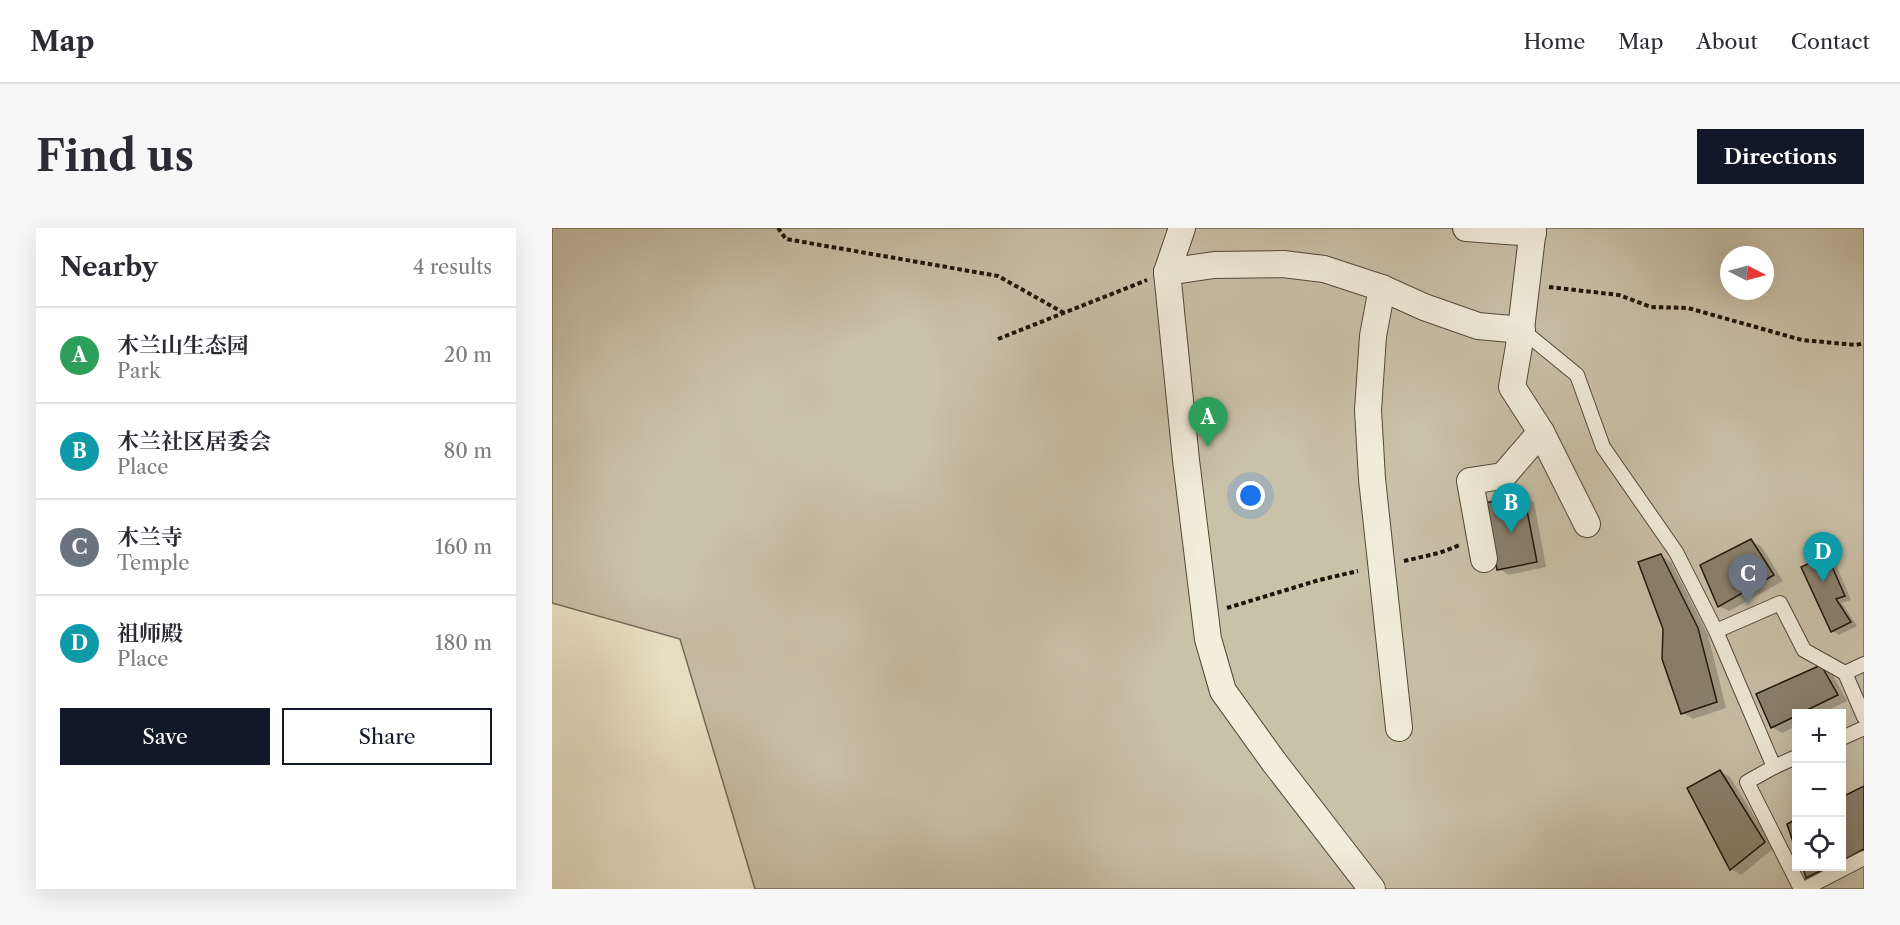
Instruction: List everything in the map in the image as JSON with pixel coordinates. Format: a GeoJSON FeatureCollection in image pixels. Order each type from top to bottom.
{"type":"FeatureCollection","features":[{"type":"Feature","properties":{"kind":"street"},"geometry":{"type":"LineString","coordinates":[[1182,228],[1167,272],[1186,460],[1208,639],[1223,691],[1274,762],[1372,889]]}},
{"type":"Feature","properties":{"kind":"street"},"geometry":{"type":"LineString","coordinates":[[1167,272],[1196,228]]}},
{"type":"Feature","properties":{"kind":"street"},"geometry":{"type":"LineString","coordinates":[[1466,228],[1533,230],[1512,387],[1541,432],[1587,524]]}},
{"type":"Feature","properties":{"kind":"street"},"geometry":{"type":"LineString","coordinates":[[1167,272],[1214,265],[1283,264],[1324,269],[1382,288],[1424,307],[1478,326],[1521,330]]}},
{"type":"Feature","properties":{"kind":"street"},"geometry":{"type":"LineString","coordinates":[[1382,288],[1373,336],[1368,410],[1372,479],[1399,728]]}},
{"type":"Feature","properties":{"kind":"street"},"geometry":{"type":"LineString","coordinates":[[1484,560],[1470,481],[1503,476],[1541,432]]}},
{"type":"Feature","properties":{"kind":"lane"},"geometry":{"type":"LineString","coordinates":[[1521,330],[1577,375],[1603,447],[1676,552],[1716,631],[1774,767]]}},
{"type":"Feature","properties":{"kind":"lane"},"geometry":{"type":"LineString","coordinates":[[1716,631],[1780,603],[1804,650],[1845,673],[1864,717]]}},
{"type":"Feature","properties":{"kind":"lane"},"geometry":{"type":"LineString","coordinates":[[1845,673],[1864,664]]}},
{"type":"Feature","properties":{"kind":"lane"},"geometry":{"type":"LineString","coordinates":[[1846,736],[1864,728]]}},
{"type":"Feature","properties":{"kind":"lane"},"geometry":{"type":"LineString","coordinates":[[1792,759],[1747,782],[1802,889],[1864,858]]}},
{"type":"Feature","properties":{"kind":"path"},"geometry":{"type":"LineString","coordinates":[[778,228],[786,239],[998,276],[1064,313]]}},
{"type":"Feature","properties":{"kind":"path"},"geometry":{"type":"LineString","coordinates":[[998,339],[1167,272]]}},
{"type":"Feature","properties":{"kind":"path"},"geometry":{"type":"LineString","coordinates":[[1527,285],[1619,295],[1651,307],[1688,308],[1802,340],[1856,345],[1864,343]]}},
{"type":"Feature","properties":{"kind":"path"},"geometry":{"type":"LineString","coordinates":[[1205,616],[1252,598],[1319,580],[1439,553]]}},
{"type":"Feature","properties":{"kind":"shaded area"},"geometry":{"type":"Polygon","coordinates":[[[552,228],[1864,228],[1864,889],[755,889],[680,639],[552,603],[552,228]]]}},
{"type":"Feature","properties":{"kind":"building"},"geometry":{"type":"Polygon","coordinates":[[[1524,495],[1537,562],[1497,570],[1484,503],[1524,495]]]}},
{"type":"Feature","properties":{"kind":"building"},"geometry":{"type":"Polygon","coordinates":[[[1751,539],[1774,575],[1718,607],[1700,565],[1751,539]]]}},
{"type":"Feature","properties":{"kind":"building"},"geometry":{"type":"Polygon","coordinates":[[[1661,554],[1698,628],[1717,702],[1681,714],[1662,659],[1663,629],[1638,562],[1661,554]]]}},
{"type":"Feature","properties":{"kind":"building"},"geometry":{"type":"Polygon","coordinates":[[[1827,555],[1845,596],[1836,599],[1851,622],[1831,632],[1801,567],[1827,555]]]}},
{"type":"Feature","properties":{"kind":"building"},"geometry":{"type":"Polygon","coordinates":[[[1821,665],[1838,695],[1809,709],[1792,709],[1792,718],[1771,728],[1756,694],[1821,665]]]}},
{"type":"Feature","properties":{"kind":"building"},"geometry":{"type":"Polygon","coordinates":[[[1720,770],[1765,842],[1730,870],[1687,788],[1720,770]]]}},
{"type":"Feature","properties":{"kind":"building"},"geometry":{"type":"Polygon","coordinates":[[[1864,786],[1864,849],[1846,859],[1846,817],[1846,795],[1864,786]]]}},
{"type":"Feature","properties":{"kind":"building"},"geometry":{"type":"Polygon","coordinates":[[[1792,821],[1792,839],[1787,824],[1792,821]]]}},
{"type":"Feature","properties":{"kind":"building"},"geometry":{"type":"Polygon","coordinates":[[[1804,871],[1820,871],[1806,878],[1804,871]]]}},
{"type":"Feature","properties":{"kind":"place","name":"木兰山生态园"},"geometry":{"type":"Point","coordinates":[1208,447]}},
{"type":"Feature","properties":{"kind":"place","name":"木兰社区居委会"},"geometry":{"type":"Point","coordinates":[1511,533]}},
{"type":"Feature","properties":{"kind":"place","name":"祖师殿"},"geometry":{"type":"Point","coordinates":[1823,582]}},
{"type":"Feature","properties":{"kind":"place","name":"木兰寺"},"geometry":{"type":"Point","coordinates":[1748,604]}}]}
